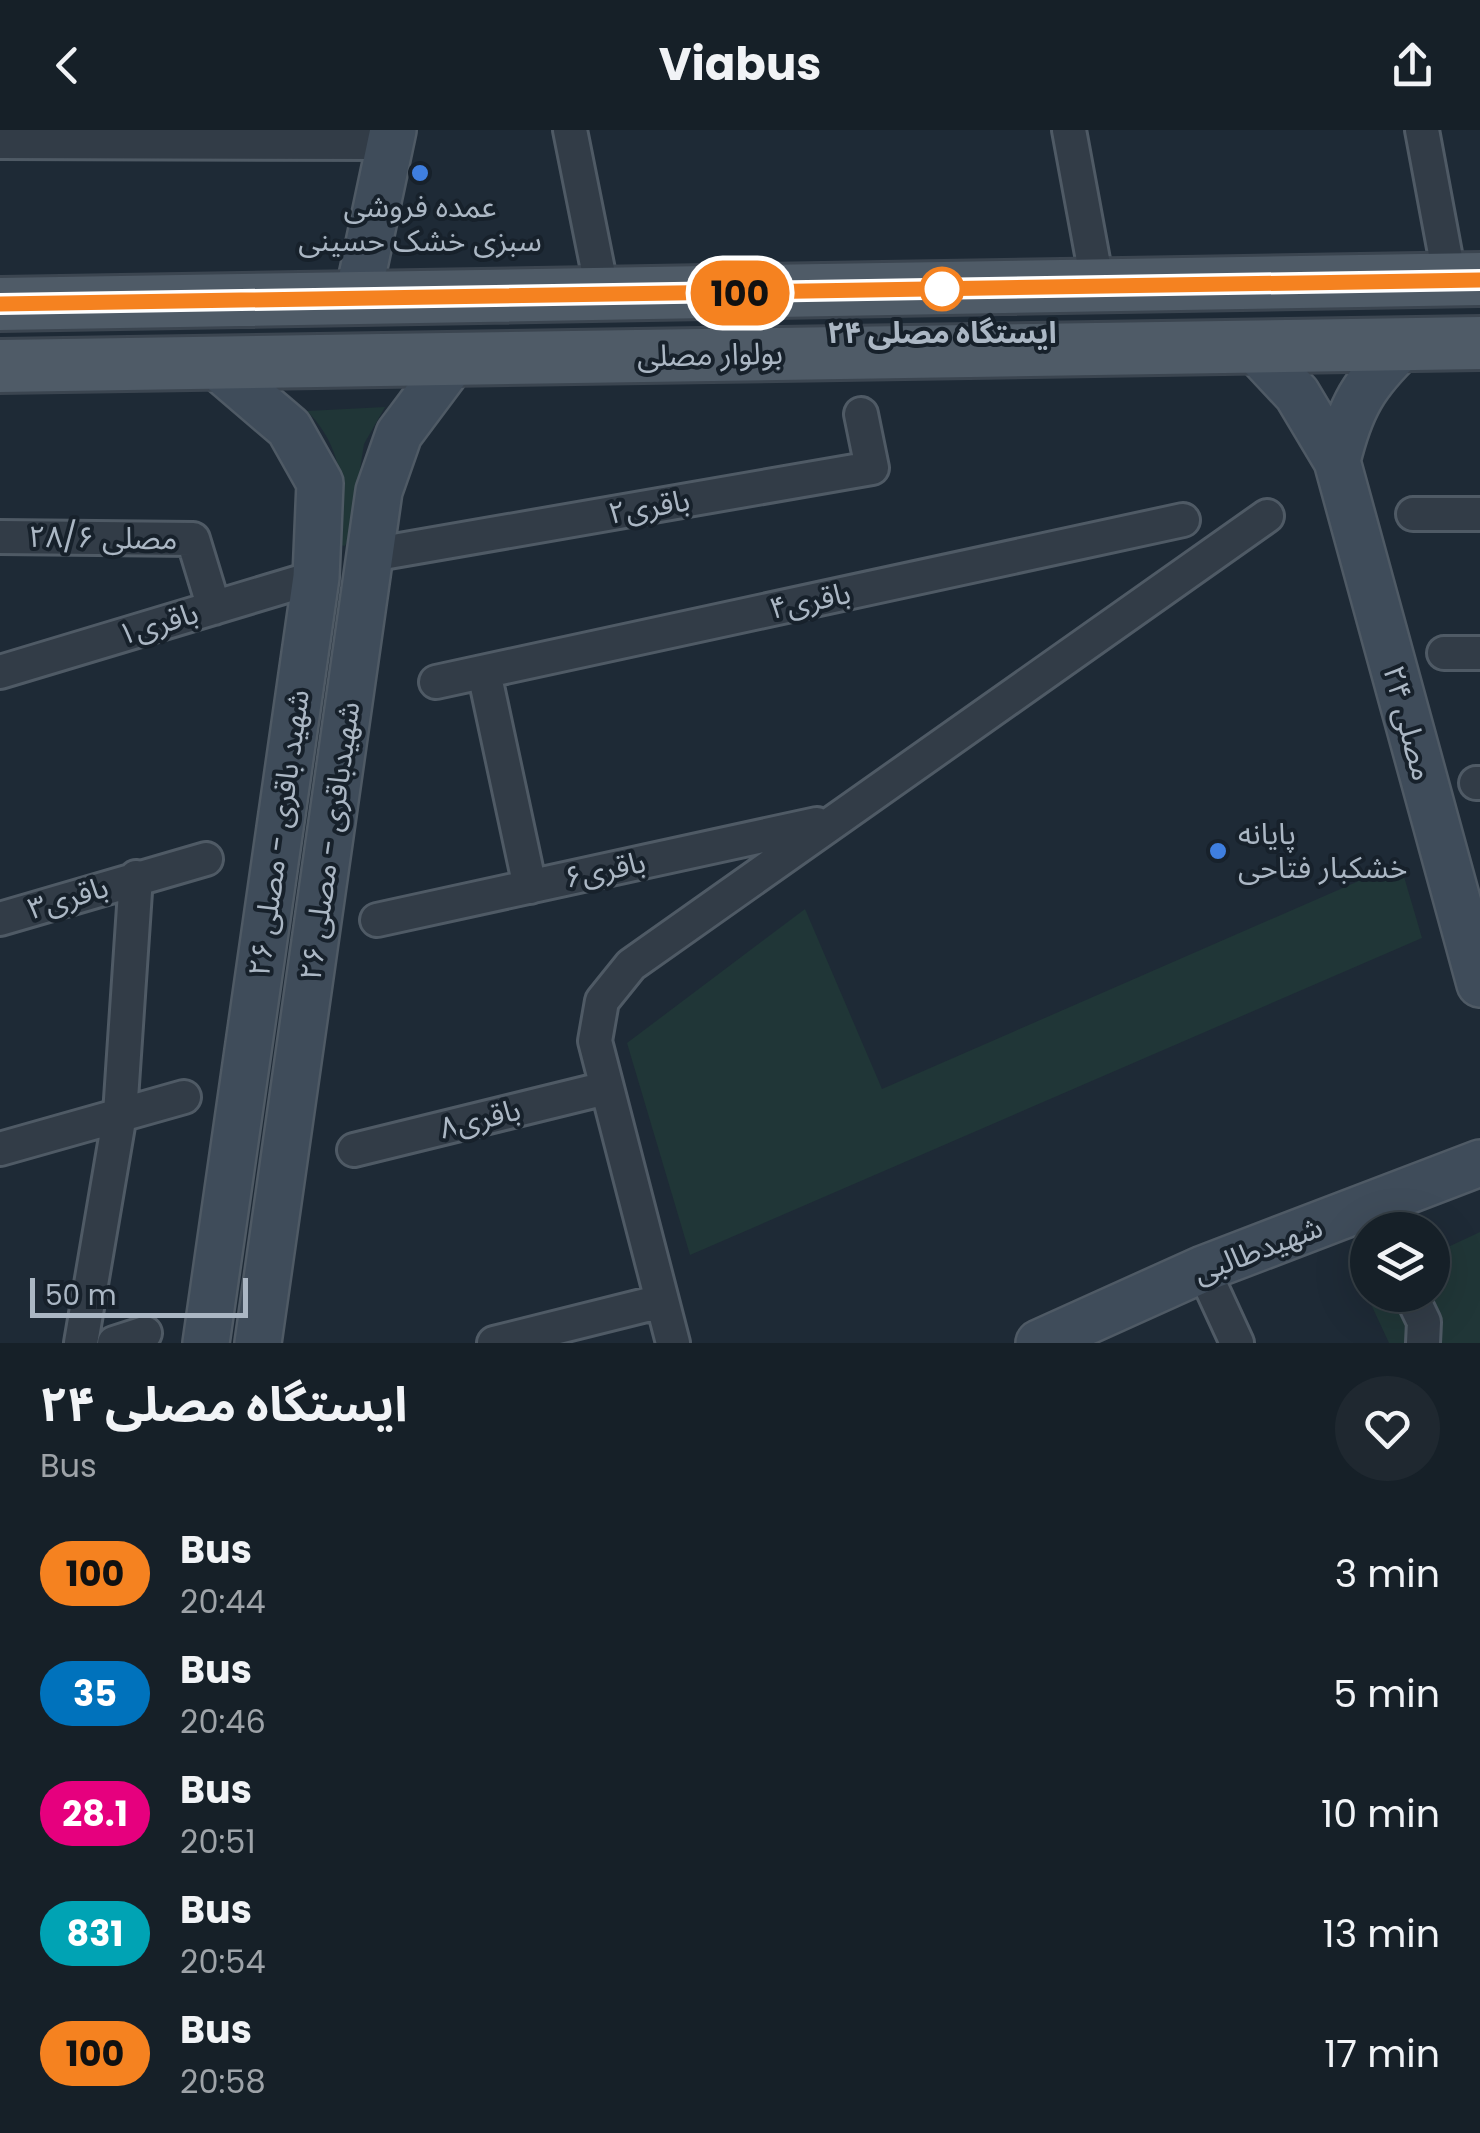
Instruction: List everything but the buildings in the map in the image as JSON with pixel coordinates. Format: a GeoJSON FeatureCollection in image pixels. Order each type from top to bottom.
{"type":"FeatureCollection","features":[{"type":"Feature","properties":{"kind":"main road","name":"بولوار مصلی"},"geometry":{"type":"LineString","coordinates":[[0,304],[1465,280]]}},
{"type":"Feature","properties":{"kind":"main road","name":"بولوار مصلی"},"geometry":{"type":"LineString","coordinates":[[0,366],[1480,344]]}},
{"type":"Feature","properties":{"kind":"street"},"geometry":{"type":"LineString","coordinates":[[570,130],[602,295]]}},
{"type":"Feature","properties":{"kind":"street"},"geometry":{"type":"LineString","coordinates":[[1068,130],[1098,286]]}},
{"type":"Feature","properties":{"kind":"street"},"geometry":{"type":"LineString","coordinates":[[1422,130],[1465,280]]}},
{"type":"Feature","properties":{"kind":"street"},"geometry":{"type":"LineString","coordinates":[[0,142],[392,136],[357,300]]}},
{"type":"Feature","properties":{"kind":"street"},"geometry":{"type":"LineString","coordinates":[[1337,461],[1356,402],[1371,376],[1404,345]]}},
{"type":"Feature","properties":{"kind":"street","name":"مصلی ۲۴"},"geometry":{"type":"LineString","coordinates":[[1253,348],[1297,394],[1337,461],[1480,984]]}},
{"type":"Feature","properties":{"kind":"street","name":"شهیدباقری - مصلی ۲۶"},"geometry":{"type":"LineString","coordinates":[[258,1343],[379,491],[399,434],[456,359]]}},
{"type":"Feature","properties":{"kind":"street","name":"شهید باقری - مصلی ۲۶"},"geometry":{"type":"LineString","coordinates":[[206,1343],[316,577],[320,482],[289,428],[213,363]]}},
{"type":"Feature","properties":{"kind":"street","name":"باقری۲"},"geometry":{"type":"LineString","coordinates":[[372,555],[872,468],[861,414]]}},
{"type":"Feature","properties":{"kind":"street"},"geometry":{"type":"LineString","coordinates":[[1413,514],[1480,514]]}},
{"type":"Feature","properties":{"kind":"street"},"geometry":{"type":"LineString","coordinates":[[673,1343],[595,1040],[602,1001],[631,965],[1266,516]]}},
{"type":"Feature","properties":{"kind":"street","name":"باقری۴"},"geometry":{"type":"LineString","coordinates":[[436,682],[1183,520]]}},
{"type":"Feature","properties":{"kind":"street","name":"مصلی ۲۸/۶"},"geometry":{"type":"LineString","coordinates":[[0,537],[193,539],[214,608]]}},
{"type":"Feature","properties":{"kind":"street","name":"باقری۱"},"geometry":{"type":"LineString","coordinates":[[0,672],[316,577]]}},
{"type":"Feature","properties":{"kind":"street"},"geometry":{"type":"LineString","coordinates":[[1444,653],[1480,653]]}},
{"type":"Feature","properties":{"kind":"street"},"geometry":{"type":"LineString","coordinates":[[484,672],[530,887]]}},
{"type":"Feature","properties":{"kind":"street","name":"باقری۶"},"geometry":{"type":"LineString","coordinates":[[377,920],[833,821]]}},
{"type":"Feature","properties":{"kind":"street","name":"باقری۳"},"geometry":{"type":"LineString","coordinates":[[0,919],[206,858]]}},
{"type":"Feature","properties":{"kind":"street"},"geometry":{"type":"LineString","coordinates":[[81,1343],[120,1114],[136,878]]}},
{"type":"Feature","properties":{"kind":"street","name":"باقری۸"},"geometry":{"type":"LineString","coordinates":[[354,1150],[606,1088]]}},
{"type":"Feature","properties":{"kind":"street"},"geometry":{"type":"LineString","coordinates":[[0,1149],[184,1097]]}},
{"type":"Feature","properties":{"kind":"street","name":"شهیدطالبی"},"geometry":{"type":"LineString","coordinates":[[1389,1212],[1478,1168]]}},
{"type":"Feature","properties":{"kind":"street","name":"شهیدطالبی"},"geometry":{"type":"LineString","coordinates":[[1039,1343],[1203,1269],[1350,1226]]}},
{"type":"Feature","properties":{"kind":"street"},"geometry":{"type":"LineString","coordinates":[[1203,1269],[1238,1343]]}},
{"type":"Feature","properties":{"kind":"street"},"geometry":{"type":"LineString","coordinates":[[494,1343],[662,1301]]}},
{"type":"Feature","properties":{"kind":"street"},"geometry":{"type":"LineString","coordinates":[[1419,1312],[1424,1322],[1423,1343]]}},
{"type":"Feature","properties":{"kind":"green space"},"geometry":{"type":"Polygon","coordinates":[[[385,407],[364,444],[349,538],[345,546],[340,545],[342,492],[338,467],[324,432],[307,411],[385,407]]]}},
{"type":"Feature","properties":{"kind":"green space"},"geometry":{"type":"Polygon","coordinates":[[[1400,863],[1422,938],[690,1255],[627,1043],[805,909],[882,1089],[1400,863]]]}},
{"type":"Feature","properties":{"kind":"green space"},"geometry":{"type":"Polygon","coordinates":[[[1480,1232],[1480,1343],[1389,1343],[1375,1312],[1450,1312],[1450,1246],[1480,1232]]]}},
{"type":"Feature","properties":{"kind":"bus line","name":"100"},"geometry":{"type":"LineString","coordinates":[[0,304],[1480,280]]}},
{"type":"Feature","properties":{"kind":"place","name":"عمده فروشی سبزی خشک حسینی"},"geometry":{"type":"Point","coordinates":[420,173]}},
{"type":"Feature","properties":{"kind":"place","name":"ایستگاه مصلی ۲۴"},"geometry":{"type":"Point","coordinates":[942,289]}},
{"type":"Feature","properties":{"kind":"place","name":"پایانه خشکبار فتاحی"},"geometry":{"type":"Point","coordinates":[1218,851]}}]}
